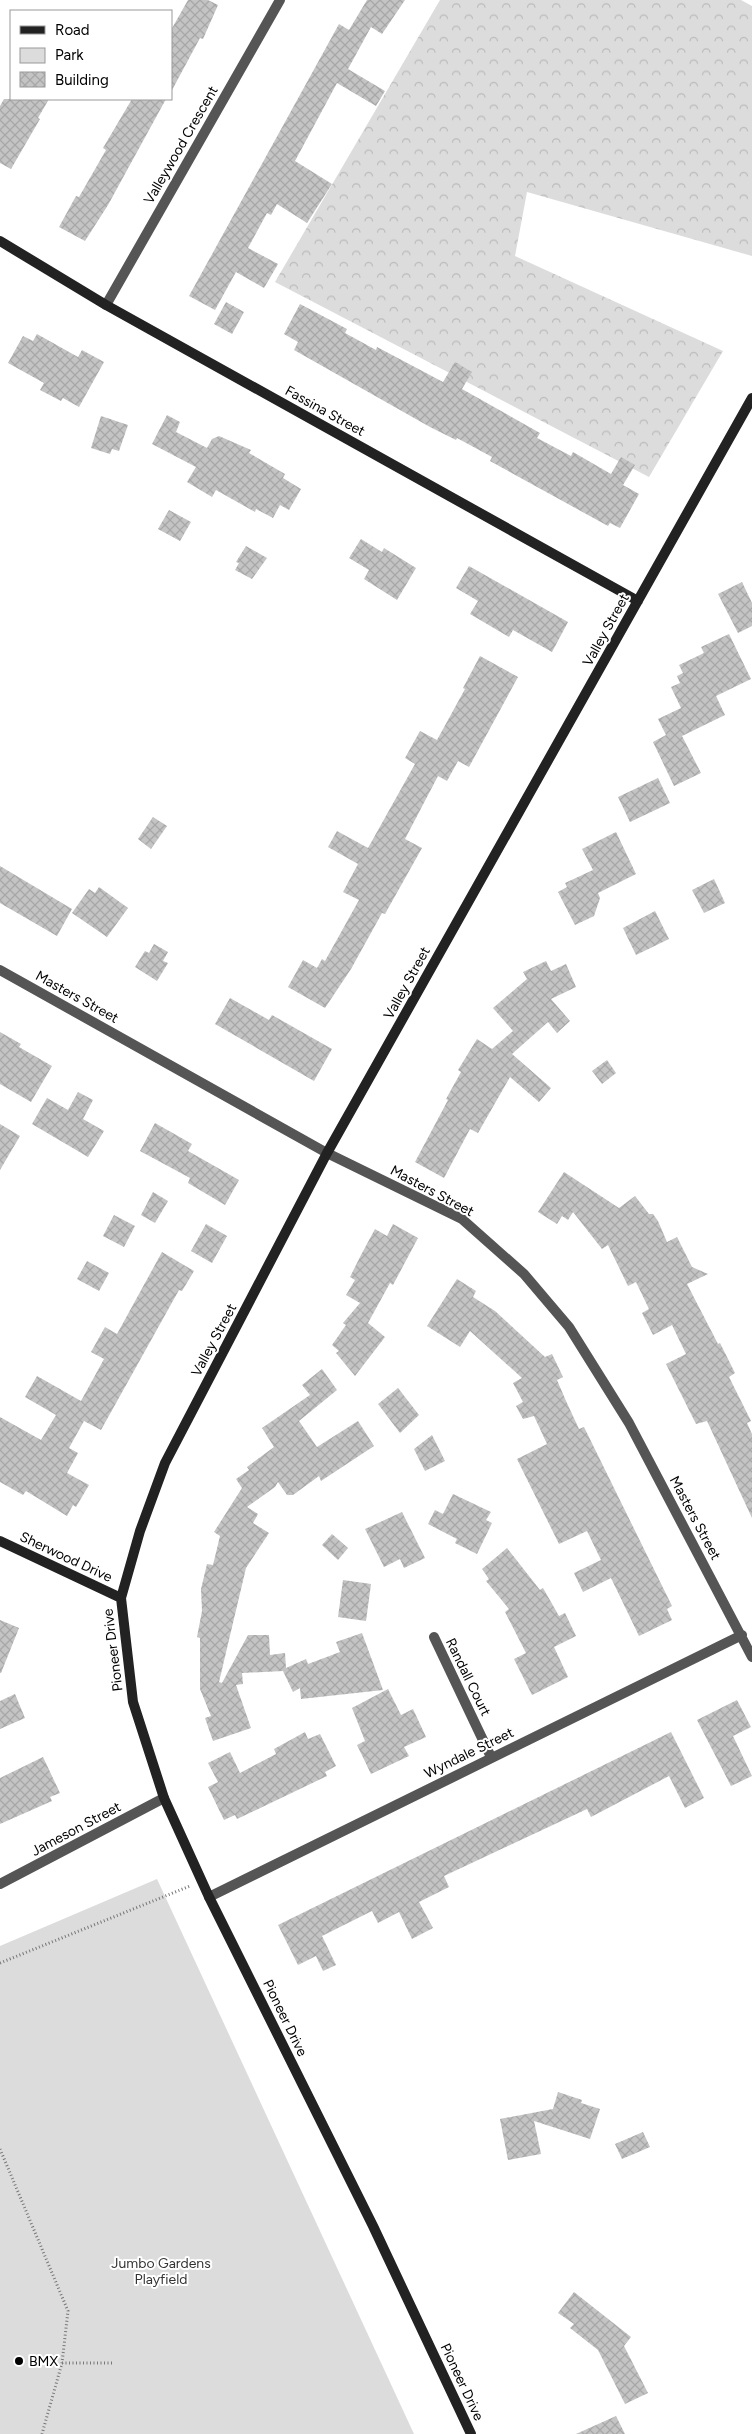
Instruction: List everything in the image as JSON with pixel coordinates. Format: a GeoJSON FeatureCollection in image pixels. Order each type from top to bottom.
{"type":"FeatureCollection","features":[{"type":"Feature","properties":{"kind":"street","name":"Valleywood Crescent"},"geometry":{"type":"LineString","coordinates":[[106,305],[280,0]]}},
{"type":"Feature","properties":{"kind":"street","name":"Fassina Street"},"geometry":{"type":"LineString","coordinates":[[0,241],[106,305],[638,601]]}},
{"type":"Feature","properties":{"kind":"street","name":"Valley Street"},"geometry":{"type":"LineString","coordinates":[[121,1598],[140,1531],[165,1463],[327,1153],[752,398]]}},
{"type":"Feature","properties":{"kind":"street","name":"Masters Street"},"geometry":{"type":"LineString","coordinates":[[0,970],[327,1153],[462,1220],[524,1274],[569,1327],[629,1423],[752,1657]]}},
{"type":"Feature","properties":{"kind":"street","name":"Sherwood Drive"},"geometry":{"type":"LineString","coordinates":[[0,1541],[121,1598]]}},
{"type":"Feature","properties":{"kind":"street","name":"Pioneer Drive"},"geometry":{"type":"LineString","coordinates":[[121,1598],[133,1702],[164,1798],[209,1897],[373,2226],[471,2434]]}},
{"type":"Feature","properties":{"kind":"street","name":"Wyndale Street"},"geometry":{"type":"LineString","coordinates":[[209,1897],[742,1635]]}},
{"type":"Feature","properties":{"kind":"street","name":"Randall Court"},"geometry":{"type":"LineString","coordinates":[[434,1637],[491,1757]]}},
{"type":"Feature","properties":{"kind":"street","name":"Jameson Street"},"geometry":{"type":"LineString","coordinates":[[0,1884],[164,1798]]}},
{"type":"Feature","properties":{"kind":"path"},"geometry":{"type":"LineString","coordinates":[[0,1963],[202,1881]]}},
{"type":"Feature","properties":{"kind":"path"},"geometry":{"type":"LineString","coordinates":[[0,2149],[68,2311],[62,2363],[42,2434]]}},
{"type":"Feature","properties":{"kind":"path"},"geometry":{"type":"LineString","coordinates":[[62,2363],[113,2363]]}},
{"type":"Feature","properties":{"kind":"green space"},"geometry":{"type":"Polygon","coordinates":[[[440,0],[741,0],[752,6],[752,256],[527,192],[515,256],[723,351],[649,477],[275,282],[440,0]]]}},
{"type":"Feature","properties":{"kind":"green space","name":"Jumbo Gardens Playfield"},"geometry":{"type":"Polygon","coordinates":[[[157,1879],[414,2434],[0,2434],[0,1946],[157,1879]]]}},
{"type":"Feature","properties":{"kind":"building"},"geometry":{"type":"Polygon","coordinates":[[[188,0],[208,0],[218,5],[203,39],[200,38],[172,90],[172,28],[188,0]]]}},
{"type":"Feature","properties":{"kind":"building"},"geometry":{"type":"Polygon","coordinates":[[[367,0],[405,0],[382,34],[371,27],[348,69],[385,91],[376,106],[337,83],[295,161],[332,184],[307,223],[277,204],[271,215],[267,213],[248,248],[278,264],[264,288],[236,272],[215,310],[189,296],[339,24],[349,30],[367,0]]]}},
{"type":"Feature","properties":{"kind":"building"},"geometry":{"type":"Polygon","coordinates":[[[4,99],[48,100],[38,118],[40,119],[11,169],[0,163],[0,106],[4,99]]]}},
{"type":"Feature","properties":{"kind":"building"},"geometry":{"type":"Polygon","coordinates":[[[131,100],[165,100],[108,205],[85,241],[59,227],[76,196],[79,197],[106,150],[103,148],[131,100]]]}},
{"type":"Feature","properties":{"kind":"building"},"geometry":{"type":"Polygon","coordinates":[[[226,302],[244,312],[232,334],[214,324],[226,302]]]}},
{"type":"Feature","properties":{"kind":"building"},"geometry":{"type":"Polygon","coordinates":[[[300,304],[347,329],[345,333],[376,350],[377,347],[443,382],[455,362],[472,372],[462,389],[540,433],[537,438],[571,456],[573,452],[611,474],[621,457],[635,465],[623,485],[639,494],[620,528],[610,523],[608,526],[490,461],[492,457],[457,438],[456,440],[430,427],[294,350],[298,342],[284,334],[300,304]]]}},
{"type":"Feature","properties":{"kind":"building"},"geometry":{"type":"Polygon","coordinates":[[[37,334],[78,357],[82,350],[104,362],[79,407],[63,398],[61,401],[40,390],[44,383],[8,363],[23,336],[33,341],[37,334]]]}},
{"type":"Feature","properties":{"kind":"building"},"geometry":{"type":"Polygon","coordinates":[[[167,415],[180,422],[176,432],[207,448],[212,439],[219,436],[251,450],[249,453],[285,474],[283,478],[301,489],[289,510],[280,505],[273,518],[256,509],[255,512],[216,490],[212,497],[187,482],[196,467],[152,444],[167,415]]]}},
{"type":"Feature","properties":{"kind":"building"},"geometry":{"type":"Polygon","coordinates":[[[101,416],[128,425],[119,451],[112,449],[110,454],[91,448],[101,416]]]}},
{"type":"Feature","properties":{"kind":"building"},"geometry":{"type":"Polygon","coordinates":[[[169,510],[191,522],[180,541],[158,529],[169,510]]]}},
{"type":"Feature","properties":{"kind":"building"},"geometry":{"type":"Polygon","coordinates":[[[361,539],[382,552],[384,548],[416,568],[397,600],[364,579],[369,570],[349,558],[361,539]]]}},
{"type":"Feature","properties":{"kind":"building"},"geometry":{"type":"Polygon","coordinates":[[[246,546],[267,558],[252,579],[235,570],[239,563],[236,562],[246,546]]]}},
{"type":"Feature","properties":{"kind":"building"},"geometry":{"type":"Polygon","coordinates":[[[469,566],[568,622],[552,652],[513,630],[509,637],[470,614],[478,601],[456,588],[469,566]]]}},
{"type":"Feature","properties":{"kind":"building"},"geometry":{"type":"Polygon","coordinates":[[[742,582],[752,603],[752,626],[738,633],[718,594],[742,582]]]}},
{"type":"Feature","properties":{"kind":"building"},"geometry":{"type":"Polygon","coordinates":[[[729,634],[751,679],[716,696],[725,715],[682,736],[701,773],[674,786],[653,742],[666,735],[658,719],[681,708],[671,687],[680,683],[677,676],[683,673],[679,665],[704,653],[701,647],[729,634]]]}},
{"type":"Feature","properties":{"kind":"building"},"geometry":{"type":"Polygon","coordinates":[[[480,656],[518,677],[469,767],[458,761],[447,781],[438,776],[405,839],[422,848],[385,914],[382,913],[351,969],[325,1008],[288,987],[303,960],[317,968],[322,959],[325,961],[359,900],[343,892],[358,864],[328,847],[337,831],[368,848],[415,764],[405,758],[420,731],[437,740],[465,689],[463,688],[480,656]]]}},
{"type":"Feature","properties":{"kind":"building"},"geometry":{"type":"Polygon","coordinates":[[[658,778],[670,803],[630,822],[618,797],[658,778]]]}},
{"type":"Feature","properties":{"kind":"building"},"geometry":{"type":"Polygon","coordinates":[[[153,817],[167,826],[151,849],[138,839],[153,817]]]}},
{"type":"Feature","properties":{"kind":"building"},"geometry":{"type":"Polygon","coordinates":[[[616,832],[636,874],[598,893],[600,898],[594,916],[575,925],[558,892],[567,887],[565,883],[593,870],[582,849],[616,832]]]}},
{"type":"Feature","properties":{"kind":"building"},"geometry":{"type":"Polygon","coordinates":[[[0,866],[72,909],[57,936],[0,903],[0,866]]]}},
{"type":"Feature","properties":{"kind":"building"},"geometry":{"type":"Polygon","coordinates":[[[714,879],[725,903],[704,913],[692,890],[714,879]]]}},
{"type":"Feature","properties":{"kind":"building"},"geometry":{"type":"Polygon","coordinates":[[[99,887],[128,908],[107,937],[72,913],[89,889],[95,893],[99,887]]]}},
{"type":"Feature","properties":{"kind":"building"},"geometry":{"type":"Polygon","coordinates":[[[655,911],[669,939],[636,955],[623,928],[655,911]]]}},
{"type":"Feature","properties":{"kind":"building"},"geometry":{"type":"Polygon","coordinates":[[[154,944],[168,952],[163,961],[168,963],[157,981],[135,967],[145,951],[149,953],[154,944]]]}},
{"type":"Feature","properties":{"kind":"building"},"geometry":{"type":"Polygon","coordinates":[[[546,961],[551,971],[566,964],[576,987],[551,999],[570,1021],[557,1033],[548,1022],[512,1054],[551,1088],[539,1102],[510,1077],[478,1133],[470,1129],[444,1178],[415,1162],[448,1100],[446,1099],[461,1072],[458,1070],[477,1039],[492,1049],[513,1031],[493,1008],[527,979],[523,972],[546,961]]]}},
{"type":"Feature","properties":{"kind":"building"},"geometry":{"type":"Polygon","coordinates":[[[230,998],[269,1020],[272,1015],[332,1049],[314,1081],[215,1024],[230,998]]]}},
{"type":"Feature","properties":{"kind":"building"},"geometry":{"type":"Polygon","coordinates":[[[0,1032],[21,1044],[19,1047],[52,1066],[31,1102],[0,1084],[0,1032]]]}},
{"type":"Feature","properties":{"kind":"building"},"geometry":{"type":"Polygon","coordinates":[[[607,1060],[616,1073],[602,1084],[592,1071],[607,1060]]]}},
{"type":"Feature","properties":{"kind":"building"},"geometry":{"type":"Polygon","coordinates":[[[78,1092],[93,1100],[83,1119],[104,1131],[88,1157],[32,1124],[47,1098],[68,1110],[78,1092]]]}},
{"type":"Feature","properties":{"kind":"building"},"geometry":{"type":"Polygon","coordinates":[[[155,1123],[192,1144],[188,1151],[239,1180],[225,1205],[188,1183],[190,1178],[140,1151],[155,1123]]]}},
{"type":"Feature","properties":{"kind":"building"},"geometry":{"type":"Polygon","coordinates":[[[0,1124],[20,1136],[0,1170],[0,1124]]]}},
{"type":"Feature","properties":{"kind":"building"},"geometry":{"type":"Polygon","coordinates":[[[564,1172],[619,1208],[635,1196],[649,1214],[653,1214],[658,1221],[667,1242],[677,1237],[692,1267],[708,1274],[687,1284],[735,1373],[729,1377],[751,1421],[747,1423],[752,1434],[752,1518],[707,1421],[696,1424],[666,1364],[686,1354],[672,1325],[653,1335],[642,1313],[649,1309],[636,1282],[628,1286],[608,1245],[602,1249],[573,1212],[568,1220],[562,1216],[557,1224],[538,1212],[564,1172]]]}},
{"type":"Feature","properties":{"kind":"building"},"geometry":{"type":"Polygon","coordinates":[[[153,1192],[168,1201],[155,1223],[141,1215],[153,1192]]]}},
{"type":"Feature","properties":{"kind":"building"},"geometry":{"type":"Polygon","coordinates":[[[114,1215],[135,1226],[124,1247],[103,1236],[114,1215]]]}},
{"type":"Feature","properties":{"kind":"building"},"geometry":{"type":"Polygon","coordinates":[[[206,1224],[227,1236],[212,1263],[191,1251],[206,1224]]]}},
{"type":"Feature","properties":{"kind":"building"},"geometry":{"type":"Polygon","coordinates":[[[393,1224],[418,1238],[393,1285],[390,1283],[368,1323],[385,1337],[355,1376],[336,1353],[339,1351],[332,1345],[346,1325],[343,1323],[360,1303],[346,1295],[355,1280],[350,1277],[361,1255],[375,1229],[387,1236],[393,1224]]]}},
{"type":"Feature","properties":{"kind":"building"},"geometry":{"type":"Polygon","coordinates":[[[162,1252],[194,1271],[182,1291],[179,1290],[101,1430],[84,1421],[69,1448],[78,1453],[67,1473],[89,1485],[76,1507],[73,1505],[67,1516],[26,1491],[23,1495],[0,1482],[0,1417],[41,1440],[56,1415],[25,1397],[37,1376],[81,1401],[104,1359],[91,1352],[105,1327],[117,1334],[162,1252]]]}},
{"type":"Feature","properties":{"kind":"building"},"geometry":{"type":"Polygon","coordinates":[[[87,1261],[109,1273],[99,1291],[77,1279],[87,1261]]]}},
{"type":"Feature","properties":{"kind":"building"},"geometry":{"type":"Polygon","coordinates":[[[457,1279],[476,1291],[473,1297],[495,1311],[545,1357],[552,1354],[563,1377],[557,1380],[566,1401],[579,1429],[584,1427],[672,1606],[667,1609],[672,1620],[639,1636],[611,1578],[583,1592],[574,1573],[601,1560],[587,1531],[559,1544],[517,1459],[547,1444],[534,1416],[523,1419],[516,1406],[523,1402],[513,1383],[522,1378],[470,1331],[460,1347],[427,1326],[457,1279]]]}},
{"type":"Feature","properties":{"kind":"building"},"geometry":{"type":"Polygon","coordinates":[[[322,1369],[337,1390],[299,1421],[317,1447],[358,1421],[374,1446],[321,1481],[319,1476],[293,1495],[287,1495],[278,1482],[275,1487],[247,1507],[258,1514],[253,1523],[269,1533],[246,1568],[219,1682],[222,1683],[248,1635],[269,1635],[270,1655],[285,1653],[286,1668],[306,1659],[308,1664],[340,1652],[336,1642],[362,1633],[383,1690],[301,1699],[300,1688],[293,1692],[283,1671],[242,1673],[243,1684],[236,1685],[251,1728],[213,1741],[205,1718],[211,1716],[200,1689],[200,1638],[197,1637],[202,1611],[201,1589],[207,1564],[213,1565],[220,1536],[214,1532],[242,1488],[236,1479],[249,1470],[247,1467],[274,1447],[262,1428],[310,1395],[302,1385],[322,1369]]]}},
{"type":"Feature","properties":{"kind":"building"},"geometry":{"type":"Polygon","coordinates":[[[398,1388],[419,1415],[400,1433],[378,1404],[398,1388]]]}},
{"type":"Feature","properties":{"kind":"building"},"geometry":{"type":"Polygon","coordinates":[[[432,1435],[445,1461],[425,1471],[414,1449],[432,1435]]]}},
{"type":"Feature","properties":{"kind":"building"},"geometry":{"type":"Polygon","coordinates":[[[453,1494],[491,1512],[486,1520],[492,1523],[477,1554],[455,1543],[457,1539],[428,1524],[435,1510],[443,1514],[453,1494]]]}},
{"type":"Feature","properties":{"kind":"building"},"geometry":{"type":"Polygon","coordinates":[[[402,1512],[425,1558],[404,1568],[400,1559],[384,1567],[365,1529],[402,1512]]]}},
{"type":"Feature","properties":{"kind":"building"},"geometry":{"type":"Polygon","coordinates":[[[332,1534],[348,1548],[338,1560],[322,1545],[332,1534]]]}},
{"type":"Feature","properties":{"kind":"building"},"geometry":{"type":"Polygon","coordinates":[[[507,1548],[540,1590],[543,1588],[559,1616],[565,1613],[576,1636],[554,1647],[568,1677],[532,1695],[514,1659],[526,1653],[505,1612],[509,1609],[486,1581],[489,1579],[482,1569],[507,1548]]]}},
{"type":"Feature","properties":{"kind":"building"},"geometry":{"type":"Polygon","coordinates":[[[343,1580],[371,1584],[366,1621],[338,1617],[343,1580]]]}},
{"type":"Feature","properties":{"kind":"building"},"geometry":{"type":"Polygon","coordinates":[[[0,1620],[19,1628],[1,1673],[0,1673],[0,1620]]]}},
{"type":"Feature","properties":{"kind":"building"},"geometry":{"type":"Polygon","coordinates":[[[388,1689],[401,1715],[413,1709],[426,1737],[404,1747],[409,1756],[371,1774],[357,1745],[365,1741],[352,1708],[388,1689]]]}},
{"type":"Feature","properties":{"kind":"building"},"geometry":{"type":"Polygon","coordinates":[[[15,1694],[25,1718],[0,1729],[0,1701],[15,1694]]]}},
{"type":"Feature","properties":{"kind":"building"},"geometry":{"type":"Polygon","coordinates":[[[737,1700],[751,1727],[733,1736],[752,1776],[731,1786],[697,1720],[737,1700]]]}},
{"type":"Feature","properties":{"kind":"building"},"geometry":{"type":"Polygon","coordinates":[[[305,1732],[308,1739],[320,1734],[336,1766],[325,1772],[327,1776],[237,1819],[235,1815],[224,1820],[208,1787],[218,1782],[208,1763],[230,1752],[240,1773],[276,1754],[274,1749],[305,1732]]]}},
{"type":"Feature","properties":{"kind":"building"},"geometry":{"type":"Polygon","coordinates":[[[671,1732],[704,1798],[685,1808],[669,1776],[591,1817],[587,1809],[444,1876],[449,1887],[419,1902],[433,1928],[412,1939],[399,1912],[378,1923],[372,1911],[322,1936],[336,1965],[323,1971],[316,1956],[298,1965],[278,1925],[671,1732]]]}},
{"type":"Feature","properties":{"kind":"building"},"geometry":{"type":"Polygon","coordinates":[[[43,1757],[60,1793],[50,1797],[52,1801],[0,1824],[0,1778],[43,1757]]]}},
{"type":"Feature","properties":{"kind":"building"},"geometry":{"type":"Polygon","coordinates":[[[558,2092],[582,2100],[581,2103],[600,2109],[590,2139],[534,2121],[541,2154],[508,2160],[500,2119],[553,2109],[558,2092]]]}},
{"type":"Feature","properties":{"kind":"building"},"geometry":{"type":"Polygon","coordinates":[[[643,2132],[650,2147],[622,2159],[615,2144],[643,2132]]]}},
{"type":"Feature","properties":{"kind":"building"},"geometry":{"type":"Polygon","coordinates":[[[574,2292],[631,2337],[624,2346],[648,2393],[625,2404],[598,2350],[570,2328],[574,2324],[558,2313],[574,2292]]]}},
{"type":"Feature","properties":{"kind":"building"},"geometry":{"type":"Polygon","coordinates":[[[616,2416],[625,2434],[576,2434],[616,2416]]]}},
{"type":"Feature","properties":{"kind":"place","name":"BMX"},"geometry":{"type":"Point","coordinates":[19,2361]}}]}
